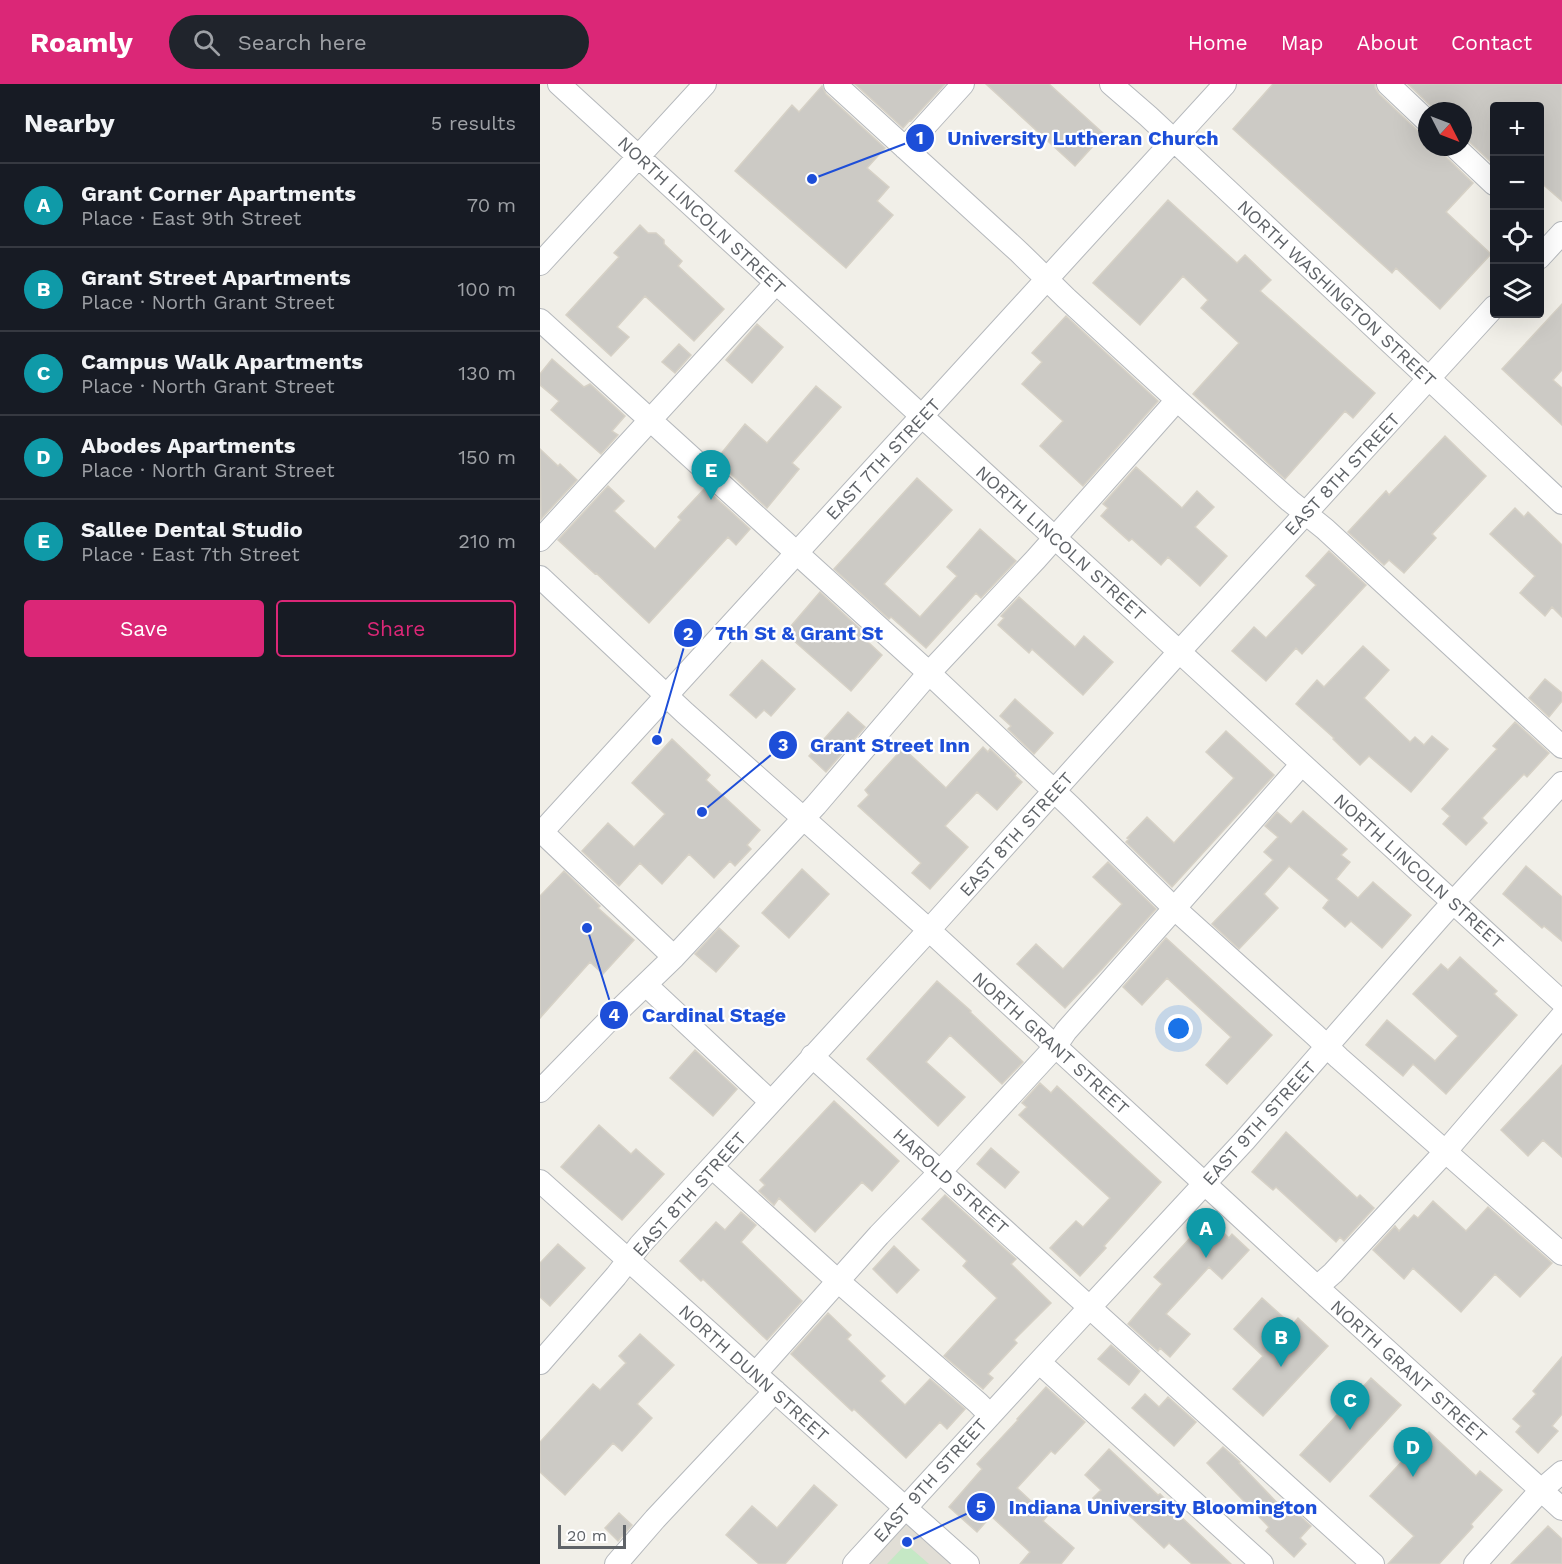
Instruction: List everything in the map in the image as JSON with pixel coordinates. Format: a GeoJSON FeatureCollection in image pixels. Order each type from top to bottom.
{"type":"FeatureCollection","features":[{"type":"Feature","properties":{"kind":"street","name":"NORTH LINCOLN STREET"},"geometry":{"type":"LineString","coordinates":[[559,84],[1562,1002]]}},
{"type":"Feature","properties":{"kind":"street"},"geometry":{"type":"LineString","coordinates":[[540,264],[705,84]]}},
{"type":"Feature","properties":{"kind":"street"},"geometry":{"type":"LineString","coordinates":[[835,84],[1177,400],[1305,514],[1325,529],[1562,747]]}},
{"type":"Feature","properties":{"kind":"street"},"geometry":{"type":"LineString","coordinates":[[904,148],[963,84]]}},
{"type":"Feature","properties":{"kind":"street","name":"NORTH WASHINGTON STREET"},"geometry":{"type":"LineString","coordinates":[[1111,84],[1562,503]]}},
{"type":"Feature","properties":{"kind":"street","name":"EAST 7TH STREET"},"geometry":{"type":"LineString","coordinates":[[541,833],[1225,84]]}},
{"type":"Feature","properties":{"kind":"street"},"geometry":{"type":"LineString","coordinates":[[1388,84],[1418,112]]}},
{"type":"Feature","properties":{"kind":"street"},"geometry":{"type":"LineString","coordinates":[[1464,156],[1490,180]]}},
{"type":"Feature","properties":{"kind":"street"},"geometry":{"type":"LineString","coordinates":[[1544,251],[1555,237]]}},
{"type":"Feature","properties":{"kind":"street"},"geometry":{"type":"LineString","coordinates":[[540,540],[776,283]]}},
{"type":"Feature","properties":{"kind":"street","name":"EAST 8TH STREET"},"geometry":{"type":"LineString","coordinates":[[540,1363],[629,1262],[640,1245],[1490,311]]}},
{"type":"Feature","properties":{"kind":"street"},"geometry":{"type":"LineString","coordinates":[[540,320],[928,673],[1174,908],[1445,1152],[1560,1248]]}},
{"type":"Feature","properties":{"kind":"street"},"geometry":{"type":"LineString","coordinates":[[540,1091],[616,1012],[674,957],[804,819],[928,673],[1036,559],[1177,400]]}},
{"type":"Feature","properties":{"kind":"street","name":"NORTH GRANT STREET"},"geometry":{"type":"LineString","coordinates":[[540,577],[667,696],[929,930],[1562,1509]]}},
{"type":"Feature","properties":{"kind":"street"},"geometry":{"type":"LineString","coordinates":[[755,1374],[879,1235],[1055,1047],[1066,1031],[1302,764]]}},
{"type":"Feature","properties":{"kind":"street","name":"EAST 9TH STREET"},"geometry":{"type":"LineString","coordinates":[[854,1564],[1205,1184],[1453,902],[1562,783]]}},
{"type":"Feature","properties":{"kind":"street"},"geometry":{"type":"LineString","coordinates":[[541,833],[674,957]]}},
{"type":"Feature","properties":{"kind":"street"},"geometry":{"type":"LineString","coordinates":[[646,985],[771,1102]]}},
{"type":"Feature","properties":{"kind":"street"},"geometry":{"type":"LineString","coordinates":[[1317,1287],[1333,1273],[1445,1152],[1562,1016]]}},
{"type":"Feature","properties":{"kind":"street","name":"HAROLD STREET"},"geometry":{"type":"LineString","coordinates":[[812,1056],[1373,1564]]}},
{"type":"Feature","properties":{"kind":"street"},"geometry":{"type":"LineString","coordinates":[[712,1167],[990,1415]]}},
{"type":"Feature","properties":{"kind":"street","name":"NORTH DUNN STREET"},"geometry":{"type":"LineString","coordinates":[[540,1182],[968,1564]]}},
{"type":"Feature","properties":{"kind":"street"},"geometry":{"type":"LineString","coordinates":[[1039,1362],[1262,1564]]}},
{"type":"Feature","properties":{"kind":"street"},"geometry":{"type":"LineString","coordinates":[[616,1564],[775,1391]]}},
{"type":"Feature","properties":{"kind":"street"},"geometry":{"type":"LineString","coordinates":[[1475,1564],[1541,1490],[1562,1472]]}},
{"type":"Feature","properties":{"kind":"shaded area"},"geometry":{"type":"Polygon","coordinates":[[[905,1520],[954,1564],[865,1564],[905,1520]]]}},
{"type":"Feature","properties":{"kind":"green space"},"geometry":{"type":"Polygon","coordinates":[[[906,1544],[929,1564],[887,1564],[906,1544]]]}},
{"type":"Feature","properties":{"kind":"building"},"geometry":{"type":"Polygon","coordinates":[[[855,84],[945,84],[903,128],[855,84]]]}},
{"type":"Feature","properties":{"kind":"building"},"geometry":{"type":"Polygon","coordinates":[[[986,84],[1049,84],[1104,134],[1075,166],[986,84]]]}},
{"type":"Feature","properties":{"kind":"building"},"geometry":{"type":"Polygon","coordinates":[[[1273,84],[1375,84],[1379,94],[1418,131],[1418,156],[1445,156],[1473,183],[1446,212],[1490,255],[1440,309],[1396,268],[1392,273],[1233,129],[1273,84]]]}},
{"type":"Feature","properties":{"kind":"building"},"geometry":{"type":"Polygon","coordinates":[[[1408,84],[1562,84],[1562,201],[1544,185],[1544,102],[1490,102],[1490,161],[1472,144],[1472,102],[1427,102],[1408,84]]]}},
{"type":"Feature","properties":{"kind":"building"},"geometry":{"type":"Polygon","coordinates":[[[822,86],[826,94],[885,148],[867,168],[889,187],[877,201],[893,215],[846,268],[735,171],[792,105],[799,112],[822,86]]]}},
{"type":"Feature","properties":{"kind":"building"},"geometry":{"type":"Polygon","coordinates":[[[1168,200],[1237,263],[1245,255],[1271,280],[1260,291],[1375,393],[1353,418],[1345,411],[1285,479],[1193,394],[1239,343],[1201,308],[1208,300],[1183,276],[1140,325],[1093,283],[1168,200]]]}},
{"type":"Feature","properties":{"kind":"building"},"geometry":{"type":"Polygon","coordinates":[[[640,225],[648,233],[656,233],[664,240],[664,244],[682,261],[678,266],[724,309],[694,341],[645,296],[617,327],[629,337],[611,356],[566,315],[619,257],[614,253],[640,225]]]}},
{"type":"Feature","properties":{"kind":"building"},"geometry":{"type":"Polygon","coordinates":[[[1562,304],[1562,370],[1553,380],[1562,388],[1562,425],[1502,369],[1562,304]]]}},
{"type":"Feature","properties":{"kind":"building"},"geometry":{"type":"Polygon","coordinates":[[[1066,316],[1158,401],[1083,486],[1040,446],[1063,421],[1022,384],[1042,362],[1032,353],[1066,316]]]}},
{"type":"Feature","properties":{"kind":"building"},"geometry":{"type":"Polygon","coordinates":[[[757,324],[783,347],[752,383],[726,360],[757,324]]]}},
{"type":"Feature","properties":{"kind":"building"},"geometry":{"type":"Polygon","coordinates":[[[679,344],[691,355],[675,373],[662,362],[679,344]]]}},
{"type":"Feature","properties":{"kind":"building"},"geometry":{"type":"Polygon","coordinates":[[[552,359],[584,387],[590,384],[625,416],[612,431],[618,435],[601,454],[551,410],[559,401],[540,385],[540,374],[552,359]]]}},
{"type":"Feature","properties":{"kind":"building"},"geometry":{"type":"Polygon","coordinates":[[[816,386],[841,407],[792,463],[799,469],[767,508],[716,460],[745,424],[767,443],[816,386]]]}},
{"type":"Feature","properties":{"kind":"building"},"geometry":{"type":"Polygon","coordinates":[[[1445,436],[1486,476],[1432,534],[1436,538],[1404,573],[1389,560],[1384,565],[1348,532],[1386,491],[1389,495],[1445,436]]]}},
{"type":"Feature","properties":{"kind":"building"},"geometry":{"type":"Polygon","coordinates":[[[540,449],[577,480],[541,519],[540,449]]]}},
{"type":"Feature","properties":{"kind":"building"},"geometry":{"type":"Polygon","coordinates":[[[1136,467],[1182,508],[1197,491],[1214,507],[1195,527],[1227,556],[1200,586],[1168,557],[1161,565],[1101,516],[1108,508],[1103,504],[1136,467]]]}},
{"type":"Feature","properties":{"kind":"building"},"geometry":{"type":"Polygon","coordinates":[[[917,478],[952,510],[884,584],[920,617],[957,576],[947,567],[980,529],[1016,561],[981,598],[976,593],[926,648],[891,617],[889,619],[834,569],[917,478]]]}},
{"type":"Feature","properties":{"kind":"building"},"geometry":{"type":"Polygon","coordinates":[[[608,486],[624,501],[614,511],[655,549],[681,520],[678,517],[705,488],[750,529],[736,545],[728,537],[649,623],[558,540],[608,486]]]}},
{"type":"Feature","properties":{"kind":"building"},"geometry":{"type":"Polygon","coordinates":[[[1515,508],[1524,517],[1528,512],[1562,545],[1562,617],[1552,607],[1545,616],[1520,593],[1535,576],[1490,534],[1515,508]]]}},
{"type":"Feature","properties":{"kind":"building"},"geometry":{"type":"Polygon","coordinates":[[[1329,551],[1366,585],[1302,654],[1296,648],[1266,681],[1232,651],[1254,627],[1266,638],[1316,585],[1306,576],[1329,551]]]}},
{"type":"Feature","properties":{"kind":"building"},"geometry":{"type":"Polygon","coordinates":[[[820,592],[871,639],[868,642],[882,655],[851,691],[785,633],[820,592]]]}},
{"type":"Feature","properties":{"kind":"building"},"geometry":{"type":"Polygon","coordinates":[[[1019,597],[1075,647],[1084,636],[1113,662],[1083,695],[1032,649],[1029,653],[998,625],[1004,618],[1001,616],[1019,597]]]}},
{"type":"Feature","properties":{"kind":"building"},"geometry":{"type":"Polygon","coordinates":[[[1363,646],[1389,670],[1364,698],[1410,742],[1415,737],[1424,745],[1432,736],[1448,749],[1411,792],[1369,756],[1360,765],[1296,704],[1317,680],[1324,687],[1363,646]]]}},
{"type":"Feature","properties":{"kind":"building"},"geometry":{"type":"Polygon","coordinates":[[[762,660],[795,689],[771,716],[764,710],[756,718],[730,695],[762,660]]]}},
{"type":"Feature","properties":{"kind":"building"},"geometry":{"type":"Polygon","coordinates":[[[1545,679],[1562,693],[1562,701],[1549,717],[1529,698],[1545,679]]]}},
{"type":"Feature","properties":{"kind":"building"},"geometry":{"type":"Polygon","coordinates":[[[1015,699],[1053,733],[1034,754],[1008,729],[1011,726],[1000,716],[1015,699]]]}},
{"type":"Feature","properties":{"kind":"building"},"geometry":{"type":"Polygon","coordinates":[[[848,712],[865,727],[826,772],[809,756],[848,712]]]}},
{"type":"Feature","properties":{"kind":"building"},"geometry":{"type":"Polygon","coordinates":[[[1515,722],[1549,753],[1527,777],[1524,774],[1482,818],[1487,823],[1466,845],[1443,824],[1450,816],[1442,809],[1497,749],[1493,746],[1515,722]]]}},
{"type":"Feature","properties":{"kind":"building"},"geometry":{"type":"Polygon","coordinates":[[[1226,731],[1274,775],[1172,887],[1126,842],[1129,839],[1127,838],[1147,817],[1174,843],[1234,778],[1206,752],[1226,731]]]}},
{"type":"Feature","properties":{"kind":"building"},"geometry":{"type":"Polygon","coordinates":[[[672,739],[710,775],[706,780],[760,830],[747,845],[751,849],[735,866],[730,861],[714,878],[689,854],[662,884],[640,863],[619,886],[582,851],[608,823],[634,847],[665,814],[632,783],[672,739]]]}},
{"type":"Feature","properties":{"kind":"building"},"geometry":{"type":"Polygon","coordinates":[[[983,747],[988,752],[990,749],[1022,782],[997,810],[977,792],[945,826],[968,847],[930,889],[912,873],[921,863],[858,806],[869,795],[865,790],[903,748],[946,788],[983,747]]]}},
{"type":"Feature","properties":{"kind":"building"},"geometry":{"type":"Polygon","coordinates":[[[1303,811],[1347,849],[1341,855],[1350,862],[1336,879],[1358,898],[1373,882],[1411,915],[1382,948],[1351,921],[1345,927],[1323,908],[1329,900],[1289,866],[1264,894],[1278,908],[1239,949],[1212,924],[1273,860],[1264,852],[1278,837],[1265,826],[1277,812],[1291,824],[1303,811]]]}},
{"type":"Feature","properties":{"kind":"building"},"geometry":{"type":"Polygon","coordinates":[[[1108,862],[1156,909],[1065,1008],[1017,964],[1036,944],[1063,969],[1122,904],[1093,877],[1108,862]]]}},
{"type":"Feature","properties":{"kind":"building"},"geometry":{"type":"Polygon","coordinates":[[[1526,866],[1562,897],[1562,941],[1544,926],[1542,928],[1503,894],[1526,866]]]}},
{"type":"Feature","properties":{"kind":"building"},"geometry":{"type":"Polygon","coordinates":[[[802,869],[829,894],[789,938],[762,913],[802,869]]]}},
{"type":"Feature","properties":{"kind":"building"},"geometry":{"type":"Polygon","coordinates":[[[564,871],[600,906],[598,908],[634,940],[603,974],[590,962],[540,1018],[540,896],[564,871]]]}},
{"type":"Feature","properties":{"kind":"building"},"geometry":{"type":"Polygon","coordinates":[[[719,928],[739,946],[716,972],[695,954],[719,928]]]}},
{"type":"Feature","properties":{"kind":"building"},"geometry":{"type":"Polygon","coordinates":[[[1166,938],[1272,1035],[1227,1084],[1206,1065],[1231,1037],[1167,978],[1142,1005],[1123,987],[1166,938]]]}},
{"type":"Feature","properties":{"kind":"building"},"geometry":{"type":"Polygon","coordinates":[[[1460,957],[1497,991],[1494,994],[1517,1015],[1446,1094],[1413,1064],[1403,1076],[1366,1045],[1387,1020],[1435,1061],[1458,1036],[1413,994],[1441,964],[1448,970],[1460,957]]]}},
{"type":"Feature","properties":{"kind":"building"},"geometry":{"type":"Polygon","coordinates":[[[937,981],[1023,1062],[1002,1084],[950,1035],[926,1062],[965,1097],[938,1126],[867,1059],[937,981]]]}},
{"type":"Feature","properties":{"kind":"building"},"geometry":{"type":"Polygon","coordinates":[[[695,1050],[737,1089],[713,1116],[670,1078],[695,1050]]]}},
{"type":"Feature","properties":{"kind":"building"},"geometry":{"type":"Polygon","coordinates":[[[1562,1065],[1562,1157],[1543,1140],[1528,1156],[1501,1130],[1562,1065]]]}},
{"type":"Feature","properties":{"kind":"building"},"geometry":{"type":"Polygon","coordinates":[[[1040,1083],[1051,1093],[1057,1086],[1161,1182],[1080,1276],[1050,1248],[1076,1221],[1083,1227],[1110,1198],[1019,1115],[1027,1107],[1022,1103],[1040,1083]]]}},
{"type":"Feature","properties":{"kind":"building"},"geometry":{"type":"Polygon","coordinates":[[[834,1101],[899,1161],[872,1191],[862,1182],[815,1232],[779,1198],[774,1205],[759,1191],[765,1185],[760,1180],[834,1101]]]}},
{"type":"Feature","properties":{"kind":"building"},"geometry":{"type":"Polygon","coordinates":[[[599,1125],[631,1154],[636,1149],[664,1174],[622,1220],[561,1167],[599,1125]]]}},
{"type":"Feature","properties":{"kind":"building"},"geometry":{"type":"Polygon","coordinates":[[[1286,1132],[1357,1198],[1360,1195],[1374,1208],[1344,1241],[1340,1237],[1336,1242],[1276,1187],[1273,1190],[1252,1172],[1286,1132]]]}},
{"type":"Feature","properties":{"kind":"building"},"geometry":{"type":"Polygon","coordinates":[[[991,1148],[1019,1172],[1005,1188],[977,1164],[991,1148]]]}},
{"type":"Feature","properties":{"kind":"building"},"geometry":{"type":"Polygon","coordinates":[[[945,1195],[1016,1259],[1011,1264],[1051,1303],[1014,1340],[1017,1343],[988,1374],[993,1378],[983,1389],[944,1356],[997,1298],[963,1266],[967,1261],[922,1219],[945,1195]]]}},
{"type":"Feature","properties":{"kind":"building"},"geometry":{"type":"Polygon","coordinates":[[[1433,1201],[1466,1231],[1488,1207],[1552,1263],[1520,1297],[1495,1274],[1461,1312],[1413,1268],[1404,1279],[1373,1250],[1395,1226],[1399,1231],[1414,1215],[1418,1218],[1433,1201]]]}},
{"type":"Feature","properties":{"kind":"building"},"geometry":{"type":"Polygon","coordinates":[[[741,1212],[756,1225],[741,1242],[802,1301],[767,1340],[703,1279],[701,1281],[680,1261],[716,1222],[725,1230],[741,1212]]]}},
{"type":"Feature","properties":{"kind":"building"},"geometry":{"type":"Polygon","coordinates":[[[1206,1216],[1229,1238],[1232,1234],[1249,1250],[1222,1279],[1209,1267],[1166,1314],[1190,1334],[1170,1357],[1160,1348],[1158,1351],[1128,1324],[1162,1284],[1154,1277],[1191,1237],[1189,1235],[1206,1216]]]}},
{"type":"Feature","properties":{"kind":"building"},"geometry":{"type":"Polygon","coordinates":[[[558,1244],[585,1268],[550,1306],[540,1297],[540,1263],[558,1244]]]}},
{"type":"Feature","properties":{"kind":"building"},"geometry":{"type":"Polygon","coordinates":[[[894,1246],[919,1270],[897,1293],[873,1269],[894,1246]]]}},
{"type":"Feature","properties":{"kind":"building"},"geometry":{"type":"Polygon","coordinates":[[[1262,1298],[1292,1325],[1298,1318],[1328,1346],[1263,1416],[1233,1389],[1263,1356],[1234,1329],[1262,1298]]]}},
{"type":"Feature","properties":{"kind":"building"},"geometry":{"type":"Polygon","coordinates":[[[828,1313],[851,1335],[847,1339],[885,1376],[880,1381],[905,1405],[930,1379],[965,1409],[947,1429],[940,1422],[906,1458],[791,1354],[828,1313]]]}},
{"type":"Feature","properties":{"kind":"building"},"geometry":{"type":"Polygon","coordinates":[[[640,1334],[674,1365],[637,1404],[652,1418],[622,1451],[613,1443],[565,1495],[540,1472],[540,1442],[593,1384],[600,1390],[626,1363],[619,1356],[640,1334]]]}},
{"type":"Feature","properties":{"kind":"building"},"geometry":{"type":"Polygon","coordinates":[[[1111,1345],[1140,1371],[1129,1385],[1098,1359],[1111,1345]]]}},
{"type":"Feature","properties":{"kind":"building"},"geometry":{"type":"Polygon","coordinates":[[[1562,1357],[1562,1414],[1552,1426],[1558,1431],[1538,1453],[1516,1432],[1521,1426],[1513,1419],[1536,1394],[1533,1391],[1562,1357]]]}},
{"type":"Feature","properties":{"kind":"building"},"geometry":{"type":"Polygon","coordinates":[[[1371,1378],[1401,1405],[1330,1482],[1300,1455],[1371,1378]]]}},
{"type":"Feature","properties":{"kind":"building"},"geometry":{"type":"Polygon","coordinates":[[[1046,1387],[1085,1422],[1055,1454],[1051,1451],[1017,1488],[1047,1516],[1043,1521],[1074,1548],[1061,1564],[1020,1564],[1030,1552],[991,1516],[977,1532],[949,1507],[982,1469],[977,1464],[1046,1387]]]}},
{"type":"Feature","properties":{"kind":"building"},"geometry":{"type":"Polygon","coordinates":[[[1145,1394],[1159,1407],[1168,1397],[1196,1422],[1174,1446],[1132,1408],[1145,1394]]]}},
{"type":"Feature","properties":{"kind":"building"},"geometry":{"type":"Polygon","coordinates":[[[1429,1432],[1476,1476],[1480,1471],[1502,1490],[1471,1524],[1473,1527],[1439,1564],[1388,1564],[1414,1536],[1370,1496],[1429,1432]]]}},
{"type":"Feature","properties":{"kind":"building"},"geometry":{"type":"Polygon","coordinates":[[[1223,1447],[1285,1511],[1289,1506],[1311,1526],[1300,1538],[1306,1544],[1294,1557],[1266,1531],[1269,1527],[1207,1463],[1223,1447]]]}},
{"type":"Feature","properties":{"kind":"building"},"geometry":{"type":"Polygon","coordinates":[[[1109,1449],[1158,1495],[1160,1494],[1231,1564],[1192,1564],[1169,1543],[1164,1548],[1115,1502],[1107,1511],[1093,1498],[1101,1490],[1085,1475],[1109,1449]]]}},
{"type":"Feature","properties":{"kind":"building"},"geometry":{"type":"Polygon","coordinates":[[[814,1485],[837,1505],[785,1564],[759,1564],[726,1535],[752,1506],[777,1528],[814,1485]]]}},
{"type":"Feature","properties":{"kind":"building"},"geometry":{"type":"Polygon","coordinates":[[[619,1513],[632,1525],[618,1541],[605,1528],[619,1513]]]}},
{"type":"Feature","properties":{"kind":"building"},"geometry":{"type":"Polygon","coordinates":[[[1548,1526],[1562,1539],[1562,1564],[1511,1564],[1548,1526]]]}},
{"type":"Feature","properties":{"kind":"place","name":"University Lutheran Church"},"geometry":{"type":"Point","coordinates":[812,179]}},
{"type":"Feature","properties":{"kind":"place","name":"Sallee Dental Studio"},"geometry":{"type":"Point","coordinates":[711,500]}},
{"type":"Feature","properties":{"kind":"place","name":"7th St & Grant St"},"geometry":{"type":"Point","coordinates":[657,740]}},
{"type":"Feature","properties":{"kind":"place","name":"Grant Street Inn"},"geometry":{"type":"Point","coordinates":[702,812]}},
{"type":"Feature","properties":{"kind":"place","name":"Cardinal Stage"},"geometry":{"type":"Point","coordinates":[587,928]}},
{"type":"Feature","properties":{"kind":"place","name":"Grant Corner Apartments"},"geometry":{"type":"Point","coordinates":[1206,1258]}},
{"type":"Feature","properties":{"kind":"place","name":"Grant Street Apartments"},"geometry":{"type":"Point","coordinates":[1281,1367]}},
{"type":"Feature","properties":{"kind":"place","name":"Campus Walk Apartments"},"geometry":{"type":"Point","coordinates":[1350,1430]}},
{"type":"Feature","properties":{"kind":"place","name":"Abodes Apartments"},"geometry":{"type":"Point","coordinates":[1413,1477]}},
{"type":"Feature","properties":{"kind":"place","name":"Indiana University Bloomington"},"geometry":{"type":"Point","coordinates":[907,1542]}}]}
